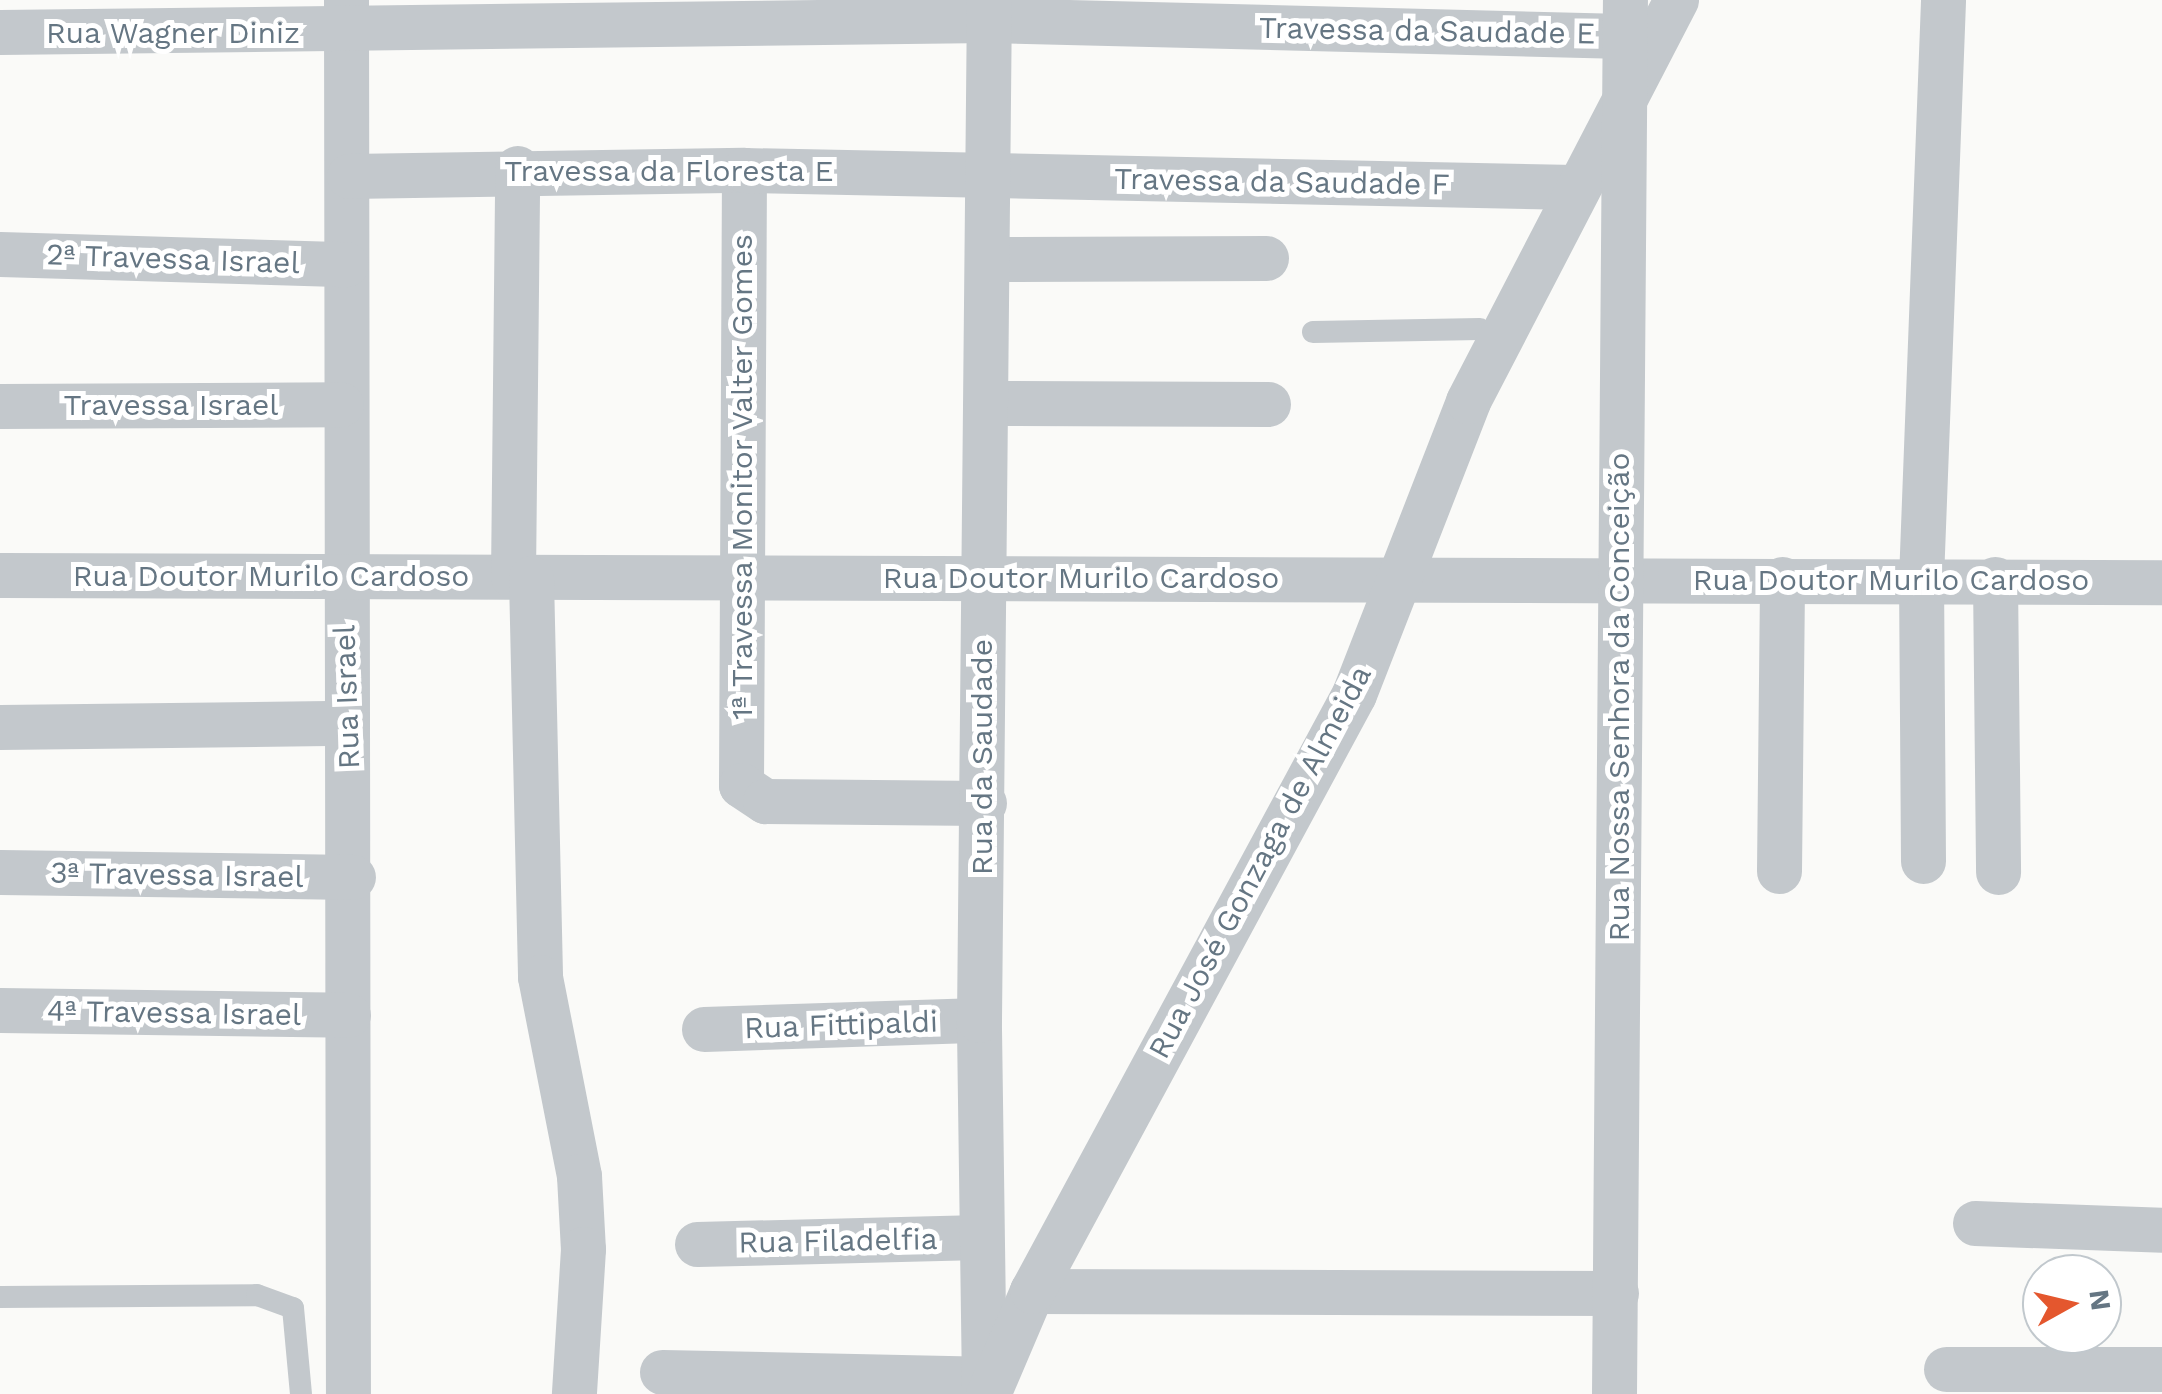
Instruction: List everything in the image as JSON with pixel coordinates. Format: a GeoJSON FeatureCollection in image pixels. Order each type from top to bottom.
{"type":"FeatureCollection","features":[{"type":"Feature","properties":{"kind":"street","name":"Rua José Gonzaga de Almeida"},"geometry":{"type":"LineString","coordinates":[[985,1389],[1032,1291],[1354,694],[1494,329],[1624,102],[1676,0]]}},
{"type":"Feature","properties":{"kind":"street"},"geometry":{"type":"LineString","coordinates":[[1923,861],[1921,579],[1944,0]]}},
{"type":"Feature","properties":{"kind":"street","name":"Travessa da Saudade E"},"geometry":{"type":"LineString","coordinates":[[346,16],[989,10],[1625,18]]}},
{"type":"Feature","properties":{"kind":"street","name":"Rua da Saudade"},"geometry":{"type":"LineString","coordinates":[[985,1389],[979,1020],[984,803],[982,577],[989,403],[989,10]]}},
{"type":"Feature","properties":{"kind":"street","name":"Rua Wagner Diniz"},"geometry":{"type":"LineString","coordinates":[[0,32],[346,16]]}},
{"type":"Feature","properties":{"kind":"street","name":"Rua Israel"},"geometry":{"type":"LineString","coordinates":[[346,16],[348,176],[342,404],[353,877],[348,1015],[348,1394]]}},
{"type":"Feature","properties":{"kind":"street","name":"Rua Nossa Senhora da Conceição"},"geometry":{"type":"LineString","coordinates":[[1614,1394],[1625,18]]}},
{"type":"Feature","properties":{"kind":"street"},"geometry":{"type":"LineString","coordinates":[[517,168],[522,577],[540,976],[580,1176],[584,1249],[574,1394]]}},
{"type":"Feature","properties":{"kind":"street","name":"Travessa da Floresta E"},"geometry":{"type":"LineString","coordinates":[[348,176],[517,168],[989,176]]}},
{"type":"Feature","properties":{"kind":"street","name":"1ª Travessa Monitor Valter Gomes"},"geometry":{"type":"LineString","coordinates":[[744,170],[741,784],[765,801],[984,803]]}},
{"type":"Feature","properties":{"kind":"street","name":"Travessa da Saudade F"},"geometry":{"type":"LineString","coordinates":[[989,176],[1576,188]]}},
{"type":"Feature","properties":{"kind":"street","name":"2ª Travessa Israel"},"geometry":{"type":"LineString","coordinates":[[0,254],[346,264]]}},
{"type":"Feature","properties":{"kind":"street"},"geometry":{"type":"LineString","coordinates":[[989,259],[1266,258]]}},
{"type":"Feature","properties":{"kind":"street"},"geometry":{"type":"LineString","coordinates":[[989,403],[1268,404]]}},
{"type":"Feature","properties":{"kind":"street","name":"Travessa Israel"},"geometry":{"type":"LineString","coordinates":[[0,406],[342,404]]}},
{"type":"Feature","properties":{"kind":"street","name":"Rua Doutor Murilo Cardoso"},"geometry":{"type":"LineString","coordinates":[[0,575],[2162,582]]}},
{"type":"Feature","properties":{"kind":"street"},"geometry":{"type":"LineString","coordinates":[[1779,871],[1782,579]]}},
{"type":"Feature","properties":{"kind":"street"},"geometry":{"type":"LineString","coordinates":[[1995,579],[1998,872]]}},
{"type":"Feature","properties":{"kind":"street"},"geometry":{"type":"LineString","coordinates":[[0,727],[347,723]]}},
{"type":"Feature","properties":{"kind":"street","name":"3ª Travessa Israel"},"geometry":{"type":"LineString","coordinates":[[0,872],[353,877]]}},
{"type":"Feature","properties":{"kind":"street","name":"4ª Travessa Israel"},"geometry":{"type":"LineString","coordinates":[[0,1010],[348,1015]]}},
{"type":"Feature","properties":{"kind":"street","name":"Rua Fittipaldi"},"geometry":{"type":"LineString","coordinates":[[704,1030],[979,1020]]}},
{"type":"Feature","properties":{"kind":"street"},"geometry":{"type":"LineString","coordinates":[[1976,1223],[2162,1230]]}},
{"type":"Feature","properties":{"kind":"street","name":"Rua Filadelfia"},"geometry":{"type":"LineString","coordinates":[[696,1244],[980,1237]]}},
{"type":"Feature","properties":{"kind":"street"},"geometry":{"type":"LineString","coordinates":[[1032,1291],[1616,1294]]}},
{"type":"Feature","properties":{"kind":"street"},"geometry":{"type":"LineString","coordinates":[[1946,1369],[2162,1369]]}},
{"type":"Feature","properties":{"kind":"street"},"geometry":{"type":"LineString","coordinates":[[662,1372],[985,1389]]}},
{"type":"Feature","properties":{"kind":"lane"},"geometry":{"type":"LineString","coordinates":[[1313,332],[1494,329]]}},
{"type":"Feature","properties":{"kind":"lane"},"geometry":{"type":"LineString","coordinates":[[0,1297],[257,1295],[293,1308],[300,1394]]}}]}
